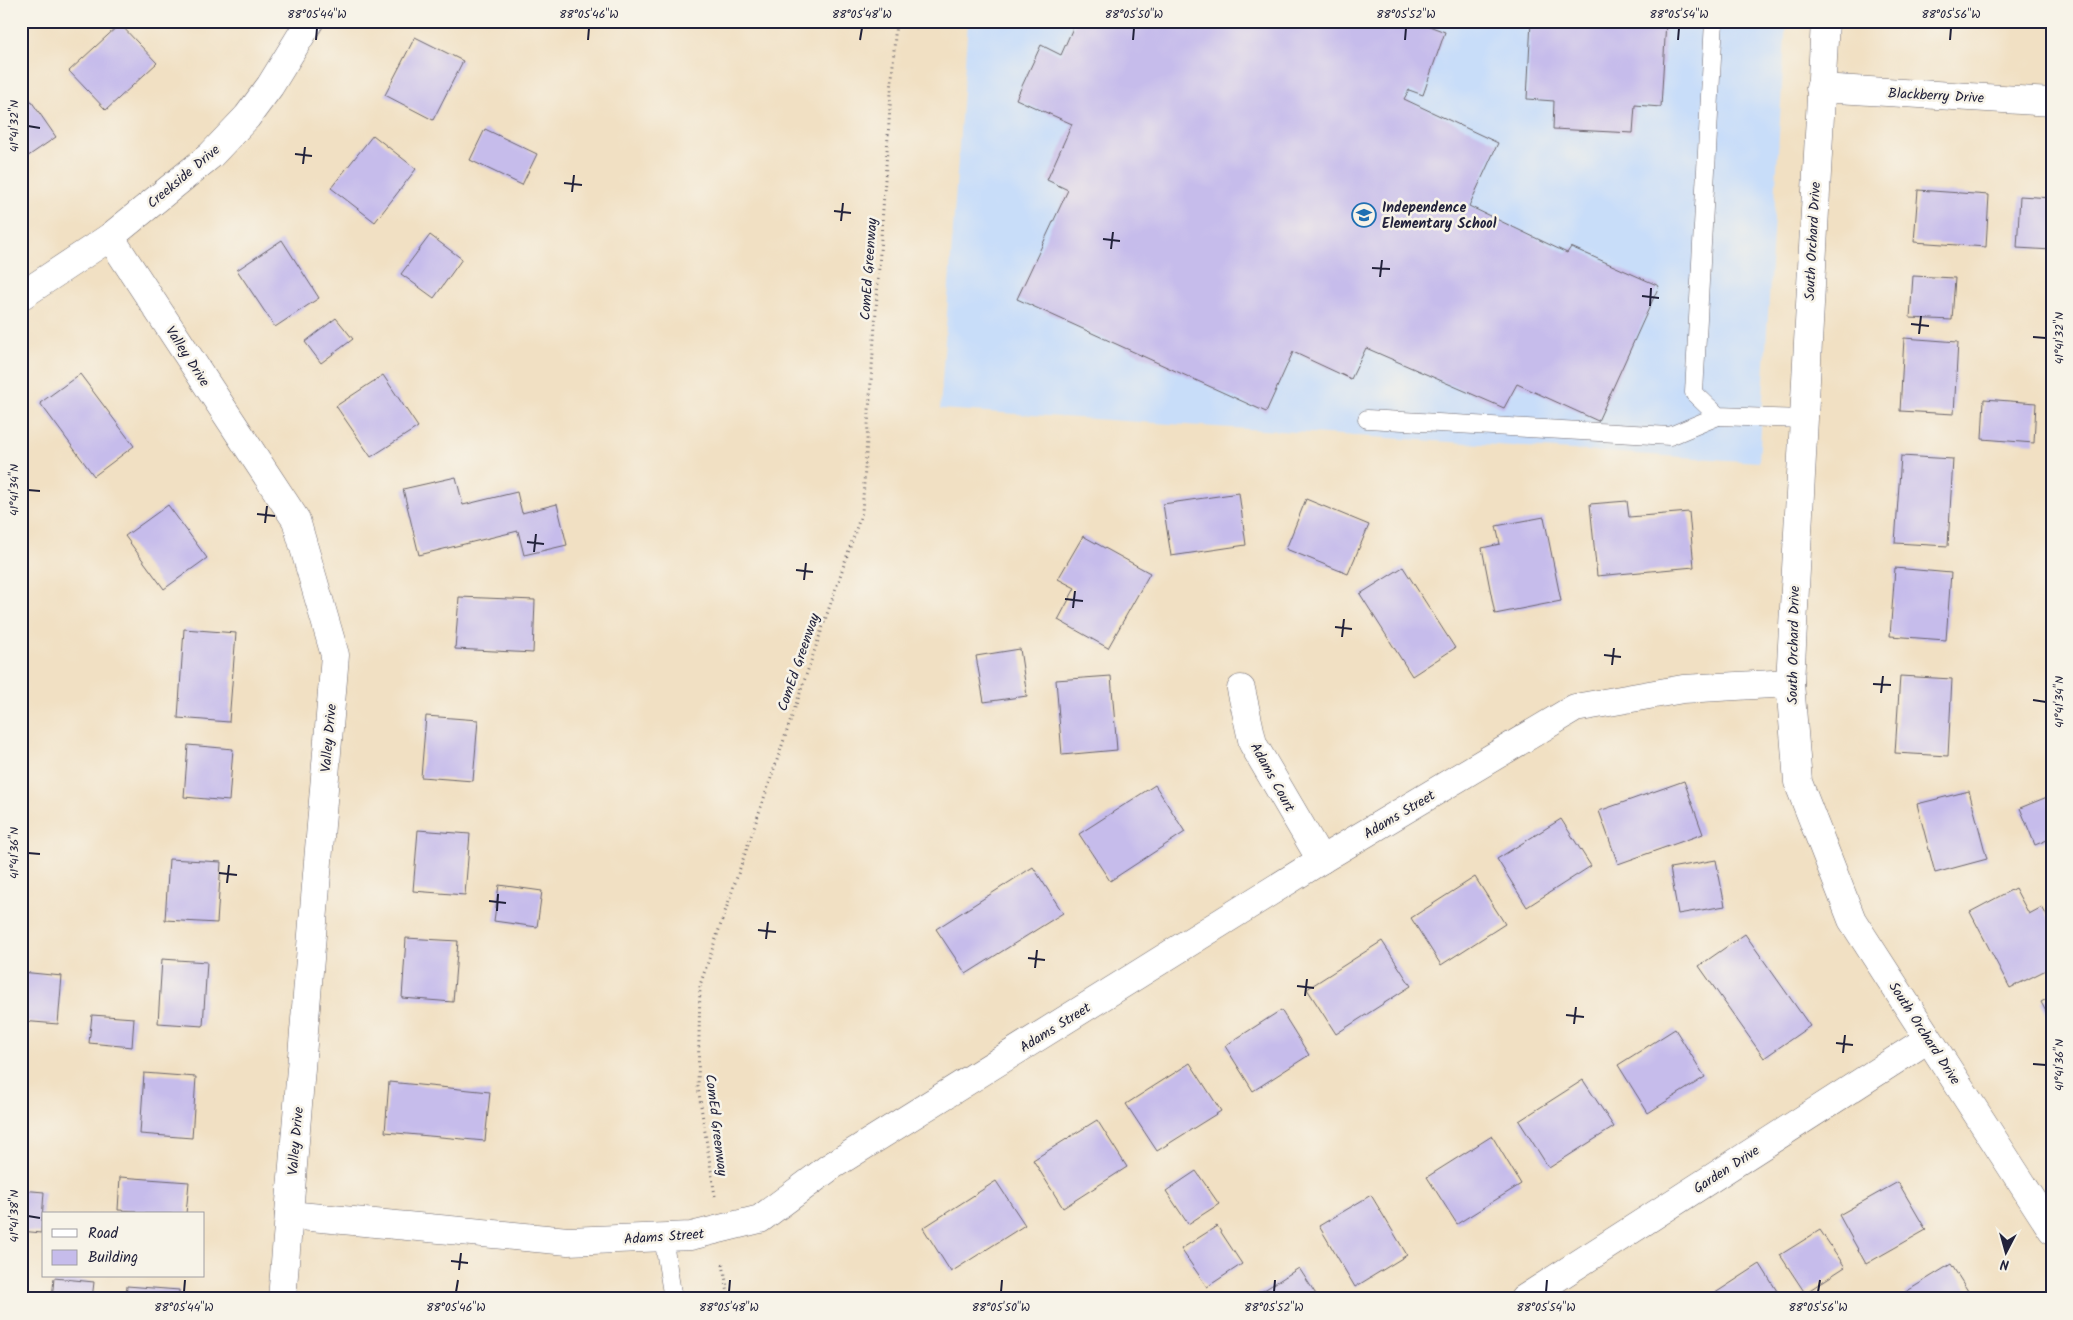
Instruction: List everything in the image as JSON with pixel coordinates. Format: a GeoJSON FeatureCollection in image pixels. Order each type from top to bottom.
{"type":"FeatureCollection","features":[{"type":"Feature","properties":{"kind":"street","name":"Creekside Drive"},"geometry":{"type":"LineString","coordinates":[[21,296],[110,237],[211,155],[247,117],[270,86],[310,21]]}},
{"type":"Feature","properties":{"kind":"street","name":"South Orchard Drive"},"geometry":{"type":"LineString","coordinates":[[1825,21],[1790,684],[1798,782],[1852,920],[2052,1230]]}},
{"type":"Feature","properties":{"kind":"street","name":"Blackberry Drive"},"geometry":{"type":"LineString","coordinates":[[1820,88],[2052,102]]}},
{"type":"Feature","properties":{"kind":"street","name":"Valley Drive"},"geometry":{"type":"LineString","coordinates":[[110,237],[296,520],[335,655],[282,1299]]}},
{"type":"Feature","properties":{"kind":"street","name":"Adams Street"},"geometry":{"type":"LineString","coordinates":[[289,1215],[568,1241],[691,1236],[760,1220],[830,1167],[1320,860],[1575,708],[1683,689],[1790,684]]}},
{"type":"Feature","properties":{"kind":"street","name":"Adams Court"},"geometry":{"type":"LineString","coordinates":[[1240,689],[1253,744],[1320,860]]}},
{"type":"Feature","properties":{"kind":"street","name":"Garden Drive"},"geometry":{"type":"LineString","coordinates":[[1524,1299],[1928,1039]]}},
{"type":"Feature","properties":{"kind":"lane"},"geometry":{"type":"LineString","coordinates":[[1714,21],[1694,393],[1718,416]]}},
{"type":"Feature","properties":{"kind":"lane"},"geometry":{"type":"LineString","coordinates":[[1367,419],[1670,436],[1718,416],[1803,419]]}},
{"type":"Feature","properties":{"kind":"lane"},"geometry":{"type":"LineString","coordinates":[[663,1237],[673,1299]]}},
{"type":"Feature","properties":{"kind":"path","name":"ComEd Greenway"},"geometry":{"type":"LineString","coordinates":[[729,1299],[698,1087],[700,985],[862,512],[896,21]]}},
{"type":"Feature","properties":{"kind":"shaded area","name":"Independence Elementary School"},"geometry":{"type":"Polygon","coordinates":[[[968,21],[1786,21],[1759,462],[940,409],[968,21]]]}},
{"type":"Feature","properties":{"kind":"building"},"geometry":{"type":"Polygon","coordinates":[[[1076,21],[1416,21],[1445,32],[1423,95],[1409,90],[1404,99],[1498,143],[1469,206],[1567,253],[1571,247],[1659,286],[1598,421],[1517,384],[1504,408],[1366,348],[1351,379],[1293,352],[1266,412],[1017,299],[1068,190],[1047,180],[1072,124],[1016,99],[1041,45],[1061,55],[1076,21]]]}},
{"type":"Feature","properties":{"kind":"building"},"geometry":{"type":"Polygon","coordinates":[[[1531,21],[1666,21],[1661,107],[1635,105],[1633,133],[1553,129],[1554,101],[1527,99],[1531,21]]]}},
{"type":"Feature","properties":{"kind":"building"},"geometry":{"type":"Polygon","coordinates":[[[120,24],[157,63],[106,110],[69,71],[120,24]]]}},
{"type":"Feature","properties":{"kind":"building"},"geometry":{"type":"Polygon","coordinates":[[[415,37],[463,61],[433,120],[385,95],[415,37]]]}},
{"type":"Feature","properties":{"kind":"building"},"geometry":{"type":"Polygon","coordinates":[[[29,98],[56,137],[21,161],[21,103],[29,98]]]}},
{"type":"Feature","properties":{"kind":"building"},"geometry":{"type":"Polygon","coordinates":[[[485,129],[537,154],[522,185],[470,160],[485,129]]]}},
{"type":"Feature","properties":{"kind":"building"},"geometry":{"type":"Polygon","coordinates":[[[373,135],[416,169],[375,222],[331,188],[373,135]]]}},
{"type":"Feature","properties":{"kind":"building"},"geometry":{"type":"Polygon","coordinates":[[[1918,190],[1989,195],[1986,247],[1914,242],[1918,190]]]}},
{"type":"Feature","properties":{"kind":"building"},"geometry":{"type":"Polygon","coordinates":[[[2020,196],[2052,198],[2052,250],[2017,248],[2020,196]]]}},
{"type":"Feature","properties":{"kind":"building"},"geometry":{"type":"Polygon","coordinates":[[[430,235],[462,259],[434,298],[401,274],[430,235]]]}},
{"type":"Feature","properties":{"kind":"building"},"geometry":{"type":"Polygon","coordinates":[[[282,240],[319,298],[275,327],[237,270],[282,240]]]}},
{"type":"Feature","properties":{"kind":"building"},"geometry":{"type":"Polygon","coordinates":[[[1913,276],[1955,278],[1952,320],[1910,318],[1913,276]]]}},
{"type":"Feature","properties":{"kind":"building"},"geometry":{"type":"Polygon","coordinates":[[[336,318],[353,339],[321,363],[305,342],[336,318]]]}},
{"type":"Feature","properties":{"kind":"building"},"geometry":{"type":"Polygon","coordinates":[[[1904,338],[1958,342],[1954,414],[1900,411],[1904,338]]]}},
{"type":"Feature","properties":{"kind":"building"},"geometry":{"type":"Polygon","coordinates":[[[80,374],[134,446],[94,476],[40,403],[80,374]]]}},
{"type":"Feature","properties":{"kind":"building"},"geometry":{"type":"Polygon","coordinates":[[[383,375],[418,427],[371,457],[336,406],[383,375]]]}},
{"type":"Feature","properties":{"kind":"building"},"geometry":{"type":"Polygon","coordinates":[[[1984,399],[2036,403],[2034,443],[1982,439],[1984,399]]]}},
{"type":"Feature","properties":{"kind":"building"},"geometry":{"type":"Polygon","coordinates":[[[1901,456],[1953,459],[1948,546],[1895,543],[1901,456]]]}},
{"type":"Feature","properties":{"kind":"building"},"geometry":{"type":"Polygon","coordinates":[[[456,477],[463,505],[517,492],[522,513],[557,504],[567,545],[524,555],[518,531],[419,555],[403,489],[456,477]]]}},
{"type":"Feature","properties":{"kind":"building"},"geometry":{"type":"Polygon","coordinates":[[[1239,493],[1246,545],[1171,556],[1163,504],[1239,493]]]}},
{"type":"Feature","properties":{"kind":"building"},"geometry":{"type":"Polygon","coordinates":[[[1306,499],[1369,525],[1348,574],[1286,549],[1306,499]]]}},
{"type":"Feature","properties":{"kind":"building"},"geometry":{"type":"Polygon","coordinates":[[[1627,501],[1629,517],[1689,512],[1694,567],[1597,576],[1590,504],[1627,501]]]}},
{"type":"Feature","properties":{"kind":"building"},"geometry":{"type":"Polygon","coordinates":[[[168,505],[207,558],[164,589],[125,536],[168,505]]]}},
{"type":"Feature","properties":{"kind":"building"},"geometry":{"type":"Polygon","coordinates":[[[1544,517],[1561,601],[1495,614],[1482,548],[1500,544],[1496,526],[1544,517]]]}},
{"type":"Feature","properties":{"kind":"building"},"geometry":{"type":"Polygon","coordinates":[[[1083,536],[1150,573],[1108,648],[1058,620],[1075,588],[1058,579],[1083,536]]]}},
{"type":"Feature","properties":{"kind":"building"},"geometry":{"type":"Polygon","coordinates":[[[1403,567],[1455,648],[1412,676],[1360,594],[1403,567]]]}},
{"type":"Feature","properties":{"kind":"building"},"geometry":{"type":"Polygon","coordinates":[[[1895,568],[1951,573],[1946,640],[1890,636],[1895,568]]]}},
{"type":"Feature","properties":{"kind":"building"},"geometry":{"type":"Polygon","coordinates":[[[459,597],[535,600],[533,653],[455,649],[459,597]]]}},
{"type":"Feature","properties":{"kind":"building"},"geometry":{"type":"Polygon","coordinates":[[[184,629],[236,633],[229,722],[178,718],[184,629]]]}},
{"type":"Feature","properties":{"kind":"building"},"geometry":{"type":"Polygon","coordinates":[[[1020,649],[1027,696],[984,702],[976,656],[1020,649]]]}},
{"type":"Feature","properties":{"kind":"building"},"geometry":{"type":"Polygon","coordinates":[[[1111,676],[1117,750],[1062,755],[1056,680],[1111,676]]]}},
{"type":"Feature","properties":{"kind":"building"},"geometry":{"type":"Polygon","coordinates":[[[1900,676],[1952,679],[1948,756],[1895,753],[1900,676]]]}},
{"type":"Feature","properties":{"kind":"building"},"geometry":{"type":"Polygon","coordinates":[[[426,716],[478,720],[473,781],[421,777],[426,716]]]}},
{"type":"Feature","properties":{"kind":"building"},"geometry":{"type":"Polygon","coordinates":[[[188,745],[233,749],[229,801],[184,797],[188,745]]]}},
{"type":"Feature","properties":{"kind":"building"},"geometry":{"type":"Polygon","coordinates":[[[1684,781],[1703,834],[1618,864],[1599,811],[1684,781]]]}},
{"type":"Feature","properties":{"kind":"building"},"geometry":{"type":"Polygon","coordinates":[[[1155,785],[1185,832],[1110,881],[1079,834],[1155,785]]]}},
{"type":"Feature","properties":{"kind":"building"},"geometry":{"type":"Polygon","coordinates":[[[1969,791],[1987,859],[1935,873],[1917,804],[1969,791]]]}},
{"type":"Feature","properties":{"kind":"building"},"geometry":{"type":"Polygon","coordinates":[[[2052,795],[2052,838],[2035,845],[2020,808],[2052,795]]]}},
{"type":"Feature","properties":{"kind":"building"},"geometry":{"type":"Polygon","coordinates":[[[1561,819],[1591,866],[1527,907],[1497,859],[1561,819]]]}},
{"type":"Feature","properties":{"kind":"building"},"geometry":{"type":"Polygon","coordinates":[[[418,830],[470,834],[465,895],[413,891],[418,830]]]}},
{"type":"Feature","properties":{"kind":"building"},"geometry":{"type":"Polygon","coordinates":[[[169,859],[221,862],[217,923],[165,920],[169,859]]]}},
{"type":"Feature","properties":{"kind":"building"},"geometry":{"type":"Polygon","coordinates":[[[1716,860],[1725,906],[1678,914],[1670,868],[1716,860]]]}},
{"type":"Feature","properties":{"kind":"building"},"geometry":{"type":"Polygon","coordinates":[[[1033,867],[1063,913],[966,974],[936,929],[1033,867]]]}},
{"type":"Feature","properties":{"kind":"building"},"geometry":{"type":"Polygon","coordinates":[[[1475,877],[1505,924],[1441,965],[1411,918],[1475,877]]]}},
{"type":"Feature","properties":{"kind":"building"},"geometry":{"type":"Polygon","coordinates":[[[499,885],[542,891],[537,927],[494,921],[499,885]]]}},
{"type":"Feature","properties":{"kind":"building"},"geometry":{"type":"Polygon","coordinates":[[[2015,888],[2029,914],[2042,907],[2052,925],[2052,967],[2010,988],[1970,912],[2015,888]]]}},
{"type":"Feature","properties":{"kind":"building"},"geometry":{"type":"Polygon","coordinates":[[[1745,934],[1810,1026],[1764,1058],[1699,966],[1745,934]]]}},
{"type":"Feature","properties":{"kind":"building"},"geometry":{"type":"Polygon","coordinates":[[[406,938],[458,941],[453,1002],[402,998],[406,938]]]}},
{"type":"Feature","properties":{"kind":"building"},"geometry":{"type":"Polygon","coordinates":[[[1382,941],[1411,986],[1336,1034],[1307,989],[1382,941]]]}},
{"type":"Feature","properties":{"kind":"building"},"geometry":{"type":"Polygon","coordinates":[[[162,959],[207,962],[203,1026],[158,1023],[162,959]]]}},
{"type":"Feature","properties":{"kind":"building"},"geometry":{"type":"Polygon","coordinates":[[[21,972],[62,976],[58,1024],[21,1021],[21,972]]]}},
{"type":"Feature","properties":{"kind":"building"},"geometry":{"type":"Polygon","coordinates":[[[2052,996],[2052,1023],[2041,1002],[2052,996]]]}},
{"type":"Feature","properties":{"kind":"building"},"geometry":{"type":"Polygon","coordinates":[[[1281,1010],[1309,1055],[1253,1091],[1225,1046],[1281,1010]]]}},
{"type":"Feature","properties":{"kind":"building"},"geometry":{"type":"Polygon","coordinates":[[[92,1015],[134,1018],[132,1047],[89,1043],[92,1015]]]}},
{"type":"Feature","properties":{"kind":"building"},"geometry":{"type":"Polygon","coordinates":[[[1675,1029],[1705,1077],[1648,1113],[1618,1065],[1675,1029]]]}},
{"type":"Feature","properties":{"kind":"building"},"geometry":{"type":"Polygon","coordinates":[[[1190,1063],[1221,1111],[1157,1151],[1126,1104],[1190,1063]]]}},
{"type":"Feature","properties":{"kind":"building"},"geometry":{"type":"Polygon","coordinates":[[[144,1073],[196,1077],[192,1138],[140,1134],[144,1073]]]}},
{"type":"Feature","properties":{"kind":"building"},"geometry":{"type":"Polygon","coordinates":[[[1583,1080],[1614,1127],[1549,1168],[1519,1121],[1583,1080]]]}},
{"type":"Feature","properties":{"kind":"building"},"geometry":{"type":"Polygon","coordinates":[[[389,1082],[490,1092],[485,1141],[385,1132],[389,1082]]]}},
{"type":"Feature","properties":{"kind":"building"},"geometry":{"type":"Polygon","coordinates":[[[1097,1120],[1127,1167],[1063,1208],[1033,1160],[1097,1120]]]}},
{"type":"Feature","properties":{"kind":"building"},"geometry":{"type":"Polygon","coordinates":[[[1492,1136],[1521,1184],[1457,1224],[1427,1177],[1492,1136]]]}},
{"type":"Feature","properties":{"kind":"building"},"geometry":{"type":"Polygon","coordinates":[[[1196,1171],[1219,1204],[1188,1224],[1166,1191],[1196,1171]]]}},
{"type":"Feature","properties":{"kind":"building"},"geometry":{"type":"Polygon","coordinates":[[[120,1177],[189,1182],[186,1212],[118,1210],[120,1177]]]}},
{"type":"Feature","properties":{"kind":"building"},"geometry":{"type":"Polygon","coordinates":[[[996,1181],[1025,1225],[951,1272],[923,1228],[996,1181]]]}},
{"type":"Feature","properties":{"kind":"building"},"geometry":{"type":"Polygon","coordinates":[[[1898,1182],[1926,1230],[1866,1264],[1839,1215],[1898,1182]]]}},
{"type":"Feature","properties":{"kind":"building"},"geometry":{"type":"Polygon","coordinates":[[[21,1190],[44,1192],[41,1233],[21,1231],[21,1190]]]}},
{"type":"Feature","properties":{"kind":"building"},"geometry":{"type":"Polygon","coordinates":[[[1371,1195],[1407,1255],[1355,1287],[1319,1226],[1371,1195]]]}},
{"type":"Feature","properties":{"kind":"building"},"geometry":{"type":"Polygon","coordinates":[[[1217,1226],[1242,1264],[1207,1287],[1181,1249],[1217,1226]]]}},
{"type":"Feature","properties":{"kind":"building"},"geometry":{"type":"Polygon","coordinates":[[[1820,1230],[1845,1267],[1805,1293],[1780,1255],[1820,1230]]]}},
{"type":"Feature","properties":{"kind":"building"},"geometry":{"type":"Polygon","coordinates":[[[1760,1264],[1782,1299],[1706,1299],[1760,1264]]]}},
{"type":"Feature","properties":{"kind":"building"},"geometry":{"type":"Polygon","coordinates":[[[1951,1264],[1973,1299],[1908,1299],[1904,1293],[1951,1264]]]}},
{"type":"Feature","properties":{"kind":"building"},"geometry":{"type":"Polygon","coordinates":[[[1299,1268],[1319,1299],[1250,1299],[1299,1268]]]}},
{"type":"Feature","properties":{"kind":"building"},"geometry":{"type":"Polygon","coordinates":[[[54,1278],[94,1282],[92,1299],[52,1299],[54,1278]]]}},
{"type":"Feature","properties":{"kind":"building"},"geometry":{"type":"Polygon","coordinates":[[[127,1286],[179,1290],[179,1299],[126,1299],[127,1286]]]}},
{"type":"Feature","properties":{"kind":"building"},"geometry":{"type":"Polygon","coordinates":[[[21,1294],[34,1296],[34,1299],[21,1299],[21,1294]]]}},
{"type":"Feature","properties":{"kind":"place","name":"Independence Elementary School"},"geometry":{"type":"Point","coordinates":[1364,215]}}]}
